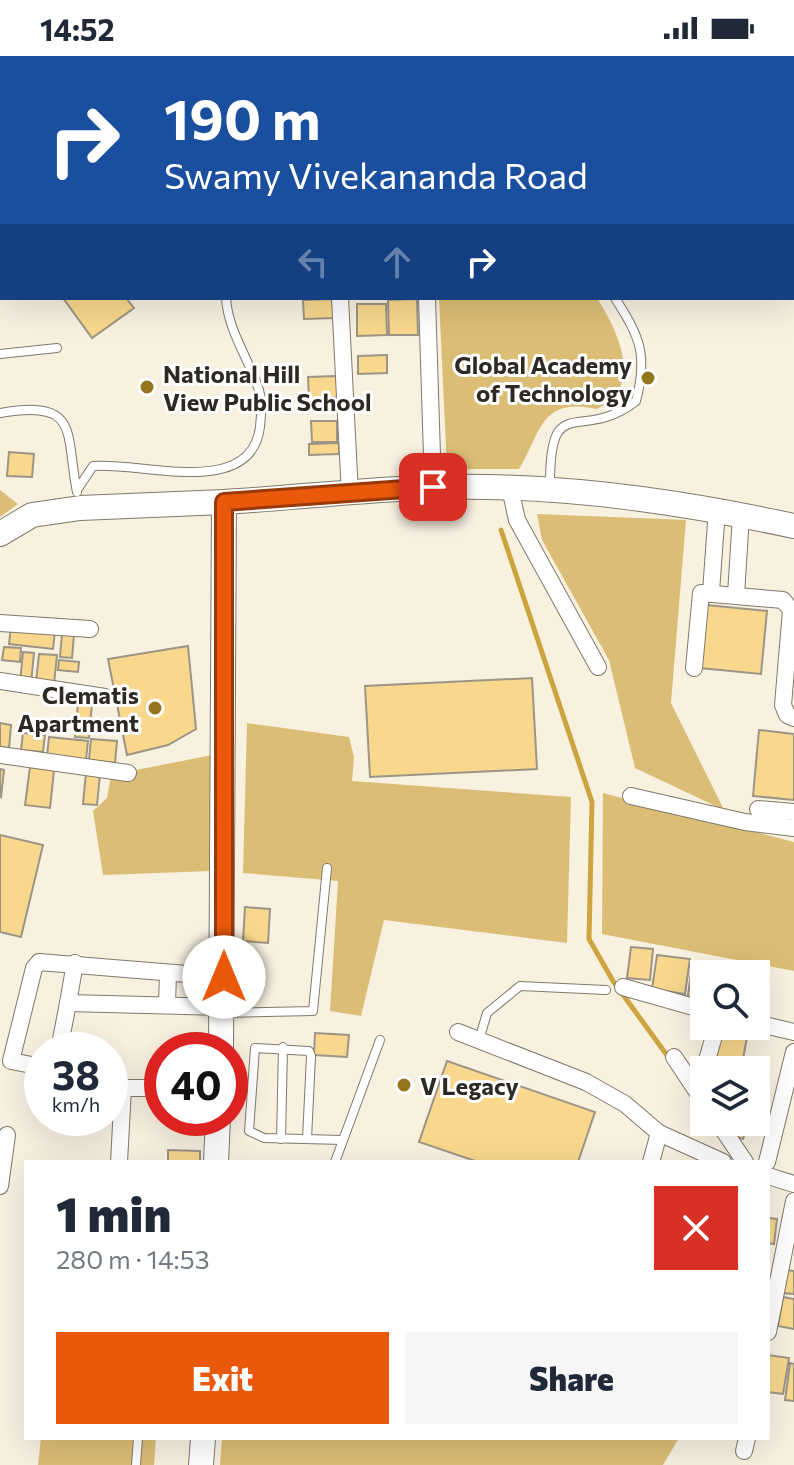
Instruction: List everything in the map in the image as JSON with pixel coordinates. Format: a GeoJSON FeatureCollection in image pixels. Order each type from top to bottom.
{"type":"FeatureCollection","features":[{"type":"Feature","properties":{"kind":"street"},"geometry":{"type":"LineString","coordinates":[[340,300],[350,495]]}},
{"type":"Feature","properties":{"kind":"street"},"geometry":{"type":"LineString","coordinates":[[427,300],[433,487]]}},
{"type":"Feature","properties":{"kind":"street"},"geometry":{"type":"LineString","coordinates":[[0,534],[32,515],[78,499],[224,502],[433,487],[550,489],[679,502],[794,526]]}},
{"type":"Feature","properties":{"kind":"street"},"geometry":{"type":"LineString","coordinates":[[510,488],[517,520],[598,667]]}},
{"type":"Feature","properties":{"kind":"street"},"geometry":{"type":"LineString","coordinates":[[222,1032],[224,502]]}},
{"type":"Feature","properties":{"kind":"street"},"geometry":{"type":"LineString","coordinates":[[711,592],[717,509]]}},
{"type":"Feature","properties":{"kind":"street"},"geometry":{"type":"LineString","coordinates":[[736,595],[741,515]]}},
{"type":"Feature","properties":{"kind":"street"},"geometry":{"type":"LineString","coordinates":[[694,668],[699,596],[711,592],[783,600],[789,605],[783,705],[787,715],[794,718]]}},
{"type":"Feature","properties":{"kind":"street"},"geometry":{"type":"LineString","coordinates":[[0,607],[0,634]]}},
{"type":"Feature","properties":{"kind":"street"},"geometry":{"type":"LineString","coordinates":[[0,623],[90,629]]}},
{"type":"Feature","properties":{"kind":"street"},"geometry":{"type":"LineString","coordinates":[[0,681],[105,697]]}},
{"type":"Feature","properties":{"kind":"street"},"geometry":{"type":"LineString","coordinates":[[0,755],[128,773]]}},
{"type":"Feature","properties":{"kind":"street"},"geometry":{"type":"LineString","coordinates":[[631,796],[745,822],[794,828]]}},
{"type":"Feature","properties":{"kind":"street"},"geometry":{"type":"LineString","coordinates":[[758,809],[794,812]]}},
{"type":"Feature","properties":{"kind":"street"},"geometry":{"type":"LineString","coordinates":[[6,1059],[34,968],[39,962],[48,960],[224,977]]}},
{"type":"Feature","properties":{"kind":"street"},"geometry":{"type":"LineString","coordinates":[[62,1032],[75,963]]}},
{"type":"Feature","properties":{"kind":"street"},"geometry":{"type":"LineString","coordinates":[[167,1005],[168,973]]}},
{"type":"Feature","properties":{"kind":"street"},"geometry":{"type":"LineString","coordinates":[[623,987],[690,1006]]}},
{"type":"Feature","properties":{"kind":"street"},"geometry":{"type":"LineString","coordinates":[[68,1003],[167,1005],[223,1010]]}},
{"type":"Feature","properties":{"kind":"street"},"geometry":{"type":"LineString","coordinates":[[770,1026],[794,1032]]}},
{"type":"Feature","properties":{"kind":"street"},"geometry":{"type":"LineString","coordinates":[[458,1032],[586,1082],[625,1104],[659,1133],[719,1160]]}},
{"type":"Feature","properties":{"kind":"street"},"geometry":{"type":"LineString","coordinates":[[767,1160],[794,1052]]}},
{"type":"Feature","properties":{"kind":"street"},"geometry":{"type":"LineString","coordinates":[[674,1057],[690,1081]]}},
{"type":"Feature","properties":{"kind":"street"},"geometry":{"type":"LineString","coordinates":[[119,1160],[123,1088],[144,1088]]}},
{"type":"Feature","properties":{"kind":"street"},"geometry":{"type":"LineString","coordinates":[[652,1160],[659,1133]]}},
{"type":"Feature","properties":{"kind":"street"},"geometry":{"type":"LineString","coordinates":[[0,1186],[7,1135]]}},
{"type":"Feature","properties":{"kind":"street"},"geometry":{"type":"LineString","coordinates":[[216,1160],[217,1136]]}},
{"type":"Feature","properties":{"kind":"street"},"geometry":{"type":"LineString","coordinates":[[727,1136],[744,1160]]}},
{"type":"Feature","properties":{"kind":"street"},"geometry":{"type":"LineString","coordinates":[[770,1177],[794,1184]]}},
{"type":"Feature","properties":{"kind":"street"},"geometry":{"type":"LineString","coordinates":[[770,1322],[794,1201]]}},
{"type":"Feature","properties":{"kind":"street"},"geometry":{"type":"LineString","coordinates":[[201,1465],[203,1440]]}},
{"type":"Feature","properties":{"kind":"lane"},"geometry":{"type":"LineString","coordinates":[[78,499],[93,466],[221,470],[245,457],[254,446],[262,403],[236,338],[226,300]]}},
{"type":"Feature","properties":{"kind":"lane"},"geometry":{"type":"LineString","coordinates":[[550,489],[552,442],[556,431],[568,423],[602,420],[636,401],[642,354],[637,335],[616,300]]}},
{"type":"Feature","properties":{"kind":"lane"},"geometry":{"type":"LineString","coordinates":[[0,354],[57,348]]}},
{"type":"Feature","properties":{"kind":"lane"},"geometry":{"type":"LineString","coordinates":[[0,413],[45,410],[65,423],[72,440],[71,464],[78,499]]}},
{"type":"Feature","properties":{"kind":"lane"},"geometry":{"type":"LineString","coordinates":[[223,1010],[313,1011],[327,868]]}},
{"type":"Feature","properties":{"kind":"lane"},"geometry":{"type":"LineString","coordinates":[[479,1040],[487,1013],[520,986],[606,990]]}},
{"type":"Feature","properties":{"kind":"lane"},"geometry":{"type":"LineString","coordinates":[[336,1160],[380,1040]]}},
{"type":"Feature","properties":{"kind":"lane"},"geometry":{"type":"LineString","coordinates":[[307,1139],[311,1056],[303,1048],[262,1046],[252,1054],[249,1131],[255,1136],[281,1139],[343,1140]]}},
{"type":"Feature","properties":{"kind":"lane"},"geometry":{"type":"LineString","coordinates":[[281,1139],[283,1047]]}},
{"type":"Feature","properties":{"kind":"lane"},"geometry":{"type":"LineString","coordinates":[[136,1465],[138,1440]]}},
{"type":"Feature","properties":{"kind":"shaded area"},"geometry":{"type":"Polygon","coordinates":[[[439,300],[598,300],[613,326],[623,358],[624,373],[612,399],[597,409],[578,406],[553,413],[544,421],[519,469],[447,469],[439,300]]]}},
{"type":"Feature","properties":{"kind":"shaded area"},"geometry":{"type":"Polygon","coordinates":[[[0,490],[18,504],[0,517],[0,490]]]}},
{"type":"Feature","properties":{"kind":"shaded area"},"geometry":{"type":"Polygon","coordinates":[[[537,514],[686,520],[671,703],[724,810],[635,768],[609,660],[542,540],[537,514]]]}},
{"type":"Feature","properties":{"kind":"shaded area"},"geometry":{"type":"Polygon","coordinates":[[[247,723],[349,737],[354,757],[352,781],[571,797],[567,943],[384,920],[361,1016],[330,1011],[338,881],[243,873],[247,723]]]}},
{"type":"Feature","properties":{"kind":"shaded area"},"geometry":{"type":"Polygon","coordinates":[[[212,755],[211,871],[103,875],[93,811],[107,798],[111,775],[212,755]]]}},
{"type":"Feature","properties":{"kind":"shaded area"},"geometry":{"type":"Polygon","coordinates":[[[603,793],[794,842],[794,971],[770,966],[770,960],[737,960],[602,934],[603,793]]]}},
{"type":"Feature","properties":{"kind":"shaded area"},"geometry":{"type":"Polygon","coordinates":[[[41,1440],[156,1440],[154,1465],[38,1465],[41,1440]]]}},
{"type":"Feature","properties":{"kind":"shaded area"},"geometry":{"type":"Polygon","coordinates":[[[222,1440],[678,1440],[663,1465],[220,1465],[222,1440]]]}},
{"type":"Feature","properties":{"kind":"building"},"geometry":{"type":"Polygon","coordinates":[[[64,300],[128,300],[134,308],[92,338],[64,300]]]}},
{"type":"Feature","properties":{"kind":"building"},"geometry":{"type":"Polygon","coordinates":[[[303,300],[334,300],[335,318],[304,319],[303,300]]]}},
{"type":"Feature","properties":{"kind":"building"},"geometry":{"type":"Polygon","coordinates":[[[388,300],[417,300],[418,335],[389,335],[388,300]]]}},
{"type":"Feature","properties":{"kind":"building"},"geometry":{"type":"Polygon","coordinates":[[[357,304],[386,304],[387,335],[357,336],[357,304]]]}},
{"type":"Feature","properties":{"kind":"building"},"geometry":{"type":"Polygon","coordinates":[[[387,355],[387,373],[358,374],[358,356],[387,355]]]}},
{"type":"Feature","properties":{"kind":"building"},"geometry":{"type":"Polygon","coordinates":[[[336,376],[338,397],[309,399],[308,377],[336,376]]]}},
{"type":"Feature","properties":{"kind":"building"},"geometry":{"type":"Polygon","coordinates":[[[311,421],[337,421],[337,442],[312,442],[311,421]]]}},
{"type":"Feature","properties":{"kind":"building"},"geometry":{"type":"Polygon","coordinates":[[[339,443],[339,454],[309,455],[309,444],[339,443]]]}},
{"type":"Feature","properties":{"kind":"building"},"geometry":{"type":"Polygon","coordinates":[[[9,452],[34,454],[32,477],[7,476],[9,452]]]}},
{"type":"Feature","properties":{"kind":"building"},"geometry":{"type":"Polygon","coordinates":[[[707,605],[767,611],[761,674],[700,668],[707,605]]]}},
{"type":"Feature","properties":{"kind":"building"},"geometry":{"type":"Polygon","coordinates":[[[11,626],[55,631],[53,649],[9,644],[11,626]]]}},
{"type":"Feature","properties":{"kind":"building"},"geometry":{"type":"Polygon","coordinates":[[[62,634],[74,635],[72,658],[60,657],[62,634]]]}},
{"type":"Feature","properties":{"kind":"building","name":"Clematis Apartment"},"geometry":{"type":"Polygon","coordinates":[[[188,646],[196,729],[168,745],[127,755],[108,659],[188,646]]]}},
{"type":"Feature","properties":{"kind":"building"},"geometry":{"type":"Polygon","coordinates":[[[4,647],[21,648],[20,662],[2,660],[4,647]]]}},
{"type":"Feature","properties":{"kind":"building"},"geometry":{"type":"Polygon","coordinates":[[[23,652],[34,653],[31,683],[20,682],[23,652]]]}},
{"type":"Feature","properties":{"kind":"building"},"geometry":{"type":"Polygon","coordinates":[[[39,654],[57,655],[54,684],[36,682],[39,654]]]}},
{"type":"Feature","properties":{"kind":"building"},"geometry":{"type":"Polygon","coordinates":[[[59,660],[79,662],[78,672],[58,670],[59,660]]]}},
{"type":"Feature","properties":{"kind":"building"},"geometry":{"type":"Polygon","coordinates":[[[532,678],[537,769],[370,777],[365,686],[532,678]]]}},
{"type":"Feature","properties":{"kind":"building"},"geometry":{"type":"Polygon","coordinates":[[[78,703],[92,704],[89,738],[75,737],[78,703]]]}},
{"type":"Feature","properties":{"kind":"building"},"geometry":{"type":"Polygon","coordinates":[[[0,723],[11,725],[9,748],[0,747],[0,723]]]}},
{"type":"Feature","properties":{"kind":"building"},"geometry":{"type":"Polygon","coordinates":[[[759,730],[794,734],[794,800],[753,796],[759,730]]]}},
{"type":"Feature","properties":{"kind":"building"},"geometry":{"type":"Polygon","coordinates":[[[23,733],[45,735],[43,752],[21,750],[23,733]]]}},
{"type":"Feature","properties":{"kind":"building"},"geometry":{"type":"Polygon","coordinates":[[[49,737],[88,741],[86,760],[47,756],[49,737]]]}},
{"type":"Feature","properties":{"kind":"building"},"geometry":{"type":"Polygon","coordinates":[[[91,739],[117,741],[115,763],[89,760],[91,739]]]}},
{"type":"Feature","properties":{"kind":"building"},"geometry":{"type":"Polygon","coordinates":[[[30,767],[54,770],[50,808],[25,805],[30,767]]]}},
{"type":"Feature","properties":{"kind":"building"},"geometry":{"type":"Polygon","coordinates":[[[0,769],[4,770],[1,797],[0,796],[0,769]]]}},
{"type":"Feature","properties":{"kind":"building"},"geometry":{"type":"Polygon","coordinates":[[[86,773],[100,774],[97,805],[83,804],[86,773]]]}},
{"type":"Feature","properties":{"kind":"building"},"geometry":{"type":"Polygon","coordinates":[[[0,835],[43,845],[21,937],[0,932],[0,835]]]}},
{"type":"Feature","properties":{"kind":"building"},"geometry":{"type":"Polygon","coordinates":[[[245,907],[270,909],[268,943],[243,941],[245,907]]]}},
{"type":"Feature","properties":{"kind":"building"},"geometry":{"type":"Polygon","coordinates":[[[631,947],[653,949],[650,980],[627,978],[631,947]]]}},
{"type":"Feature","properties":{"kind":"building"},"geometry":{"type":"Polygon","coordinates":[[[657,955],[690,959],[685,994],[652,989],[657,955]]]}},
{"type":"Feature","properties":{"kind":"building"},"geometry":{"type":"Polygon","coordinates":[[[315,1033],[349,1035],[347,1057],[314,1055],[315,1033]]]}},
{"type":"Feature","properties":{"kind":"building"},"geometry":{"type":"Polygon","coordinates":[[[717,1040],[746,1040],[744,1056],[714,1056],[717,1040]]]}},
{"type":"Feature","properties":{"kind":"building"},"geometry":{"type":"Polygon","coordinates":[[[447,1061],[595,1112],[579,1160],[472,1160],[419,1142],[447,1061]]]}},
{"type":"Feature","properties":{"kind":"building"},"geometry":{"type":"Polygon","coordinates":[[[770,1118],[777,1120],[773,1134],[770,1133],[770,1118]]]}},
{"type":"Feature","properties":{"kind":"building"},"geometry":{"type":"Polygon","coordinates":[[[168,1150],[200,1151],[200,1160],[168,1160],[168,1150]]]}},
{"type":"Feature","properties":{"kind":"building"},"geometry":{"type":"Polygon","coordinates":[[[770,1218],[777,1219],[774,1244],[770,1243],[770,1218]]]}},
{"type":"Feature","properties":{"kind":"building"},"geometry":{"type":"Polygon","coordinates":[[[786,1270],[794,1271],[794,1294],[783,1293],[786,1270]]]}},
{"type":"Feature","properties":{"kind":"building"},"geometry":{"type":"Polygon","coordinates":[[[783,1297],[794,1299],[794,1329],[778,1326],[783,1297]]]}},
{"type":"Feature","properties":{"kind":"building"},"geometry":{"type":"Polygon","coordinates":[[[770,1355],[789,1358],[783,1394],[770,1392],[770,1355]]]}},
{"type":"Feature","properties":{"kind":"building"},"geometry":{"type":"Polygon","coordinates":[[[790,1363],[794,1364],[794,1401],[785,1400],[790,1363]]]}},
{"type":"Feature","properties":{"kind":"waterway"},"geometry":{"type":"LineString","coordinates":[[501,530],[592,802],[589,939],[613,981],[669,1058]]}},
{"type":"Feature","properties":{"kind":"place","name":"Global Academy of Technology"},"geometry":{"type":"Point","coordinates":[648,378]}},
{"type":"Feature","properties":{"kind":"place","name":"National Hill View Public School"},"geometry":{"type":"Point","coordinates":[147,387]}},
{"type":"Feature","properties":{"kind":"place","name":"Clematis Apartment"},"geometry":{"type":"Point","coordinates":[155,708]}},
{"type":"Feature","properties":{"kind":"place","name":"V Legacy"},"geometry":{"type":"Point","coordinates":[404,1085]}},
{"type":"Feature","properties":{"kind":"route"},"geometry":{"type":"LineString","coordinates":[[224,977],[224,502],[433,487]]}}]}
